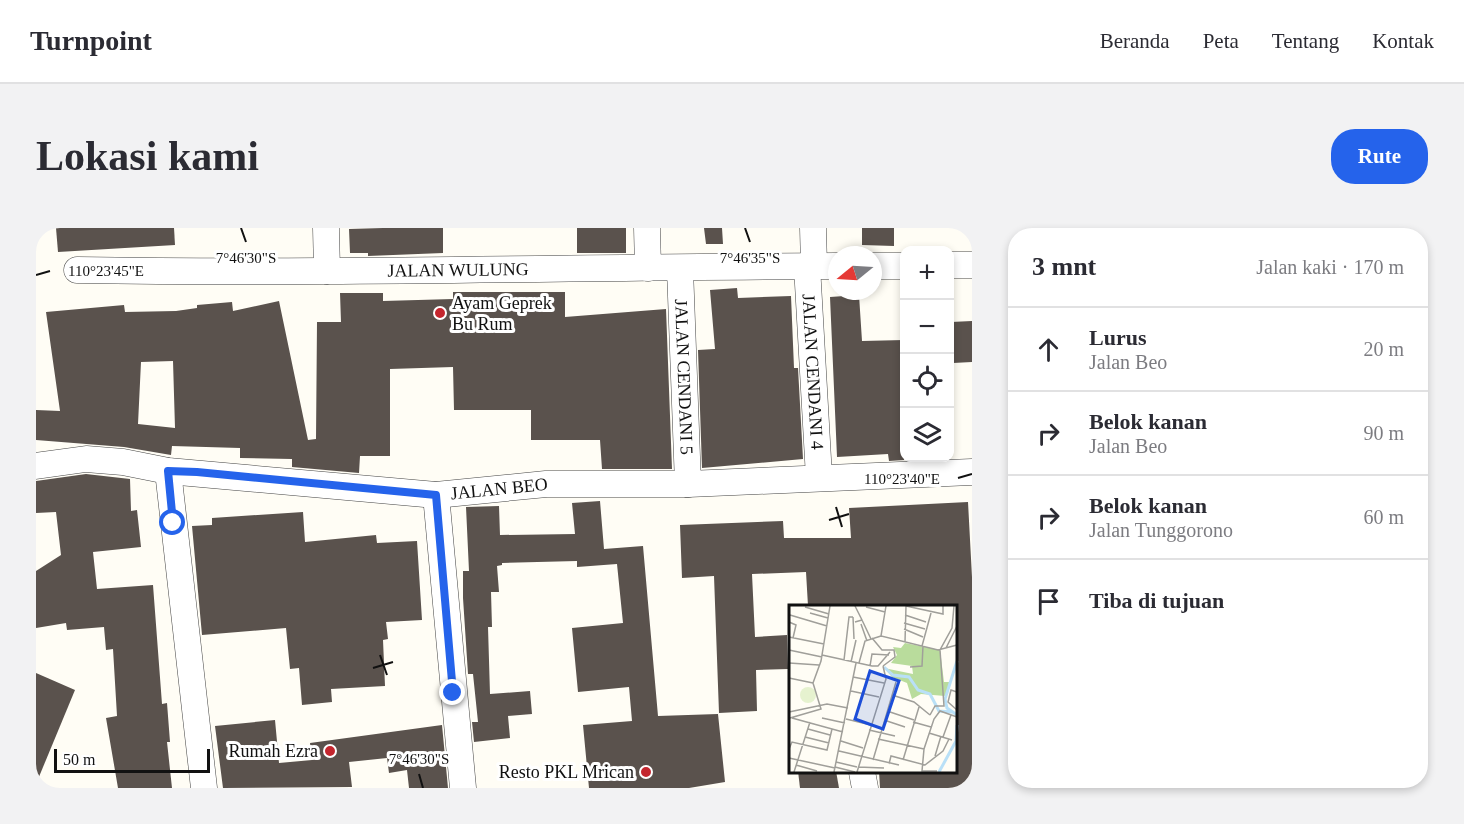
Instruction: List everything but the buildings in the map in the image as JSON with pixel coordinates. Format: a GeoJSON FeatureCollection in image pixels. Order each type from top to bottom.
{"type":"FeatureCollection","features":[{"type":"Feature","properties":{"kind":"street"},"geometry":{"type":"LineString","coordinates":[[326,228],[327,271]]}},
{"type":"Feature","properties":{"kind":"street"},"geometry":{"type":"LineString","coordinates":[[647,228],[648,268]]}},
{"type":"Feature","properties":{"kind":"street","name":"JALAN CENDANI 4"},"geometry":{"type":"LineString","coordinates":[[813,228],[820,266],[819,477]]}},
{"type":"Feature","properties":{"kind":"street"},"geometry":{"type":"LineString","coordinates":[[954,265],[972,265]]}},
{"type":"Feature","properties":{"kind":"street","name":"JALAN WULUNG"},"geometry":{"type":"LineString","coordinates":[[77,270],[327,271],[820,266]]}},
{"type":"Feature","properties":{"kind":"street"},"geometry":{"type":"LineString","coordinates":[[882,266],[900,266]]}},
{"type":"Feature","properties":{"kind":"street","name":"JALAN CENDANI 5"},"geometry":{"type":"LineString","coordinates":[[680,269],[688,484]]}},
{"type":"Feature","properties":{"kind":"street","name":"JALAN BEO"},"geometry":{"type":"LineString","coordinates":[[36,466],[86,459],[123,462],[168,471],[436,495],[546,484],[688,484],[956,467]]}},
{"type":"Feature","properties":{"kind":"street"},"geometry":{"type":"LineString","coordinates":[[168,471],[204,788]]}},
{"type":"Feature","properties":{"kind":"street"},"geometry":{"type":"LineString","coordinates":[[436,495],[464,788]]}},
{"type":"Feature","properties":{"kind":"street"},"geometry":{"type":"LineString","coordinates":[[862,773],[865,788]]}},
{"type":"Feature","properties":{"kind":"place","name":"Ayam Geprek Bu Rum"},"geometry":{"type":"Point","coordinates":[440,313]}},
{"type":"Feature","properties":{"kind":"place","name":"Rumah Ezra"},"geometry":{"type":"Point","coordinates":[330,751]}},
{"type":"Feature","properties":{"kind":"place","name":"Resto PKL Mrican"},"geometry":{"type":"Point","coordinates":[646,772]}},
{"type":"Feature","properties":{"kind":"route"},"geometry":{"type":"LineString","coordinates":[[173,523],[168,471],[436,495],[453,693]]}}]}
